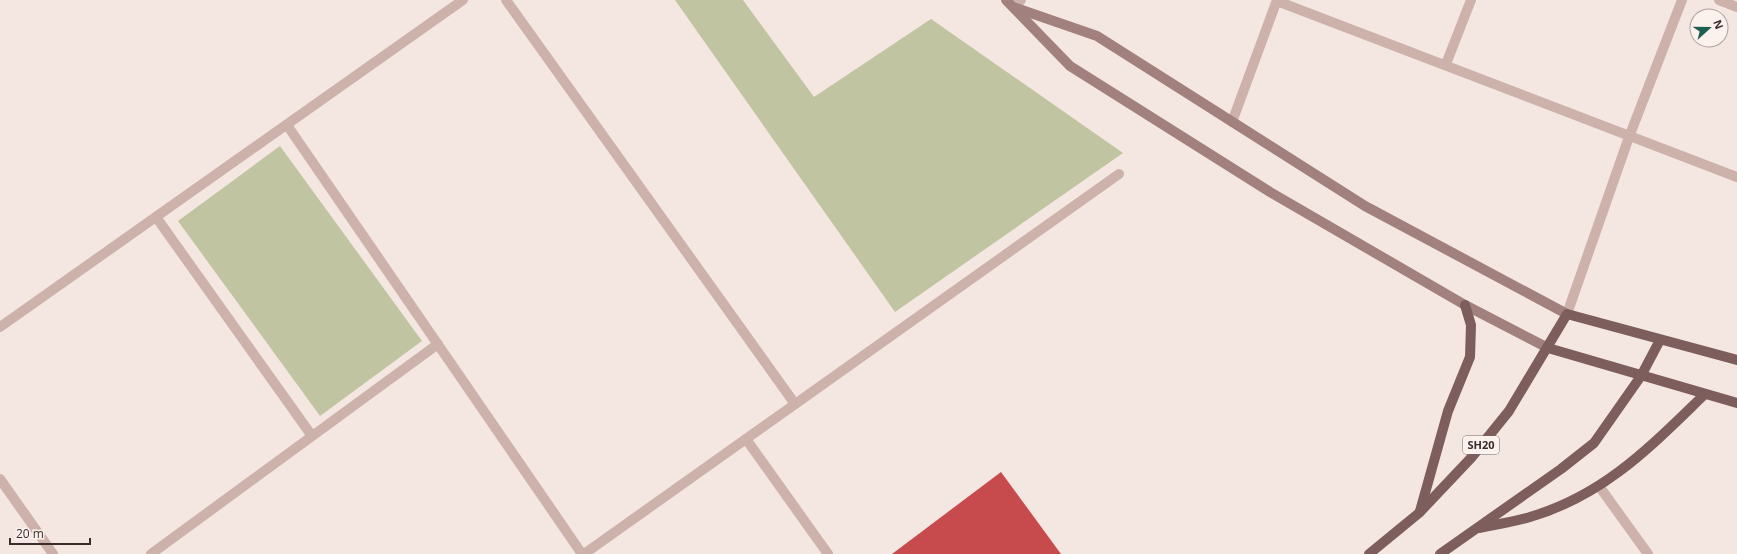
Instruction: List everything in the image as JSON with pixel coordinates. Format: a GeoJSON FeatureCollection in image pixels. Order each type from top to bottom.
{"type":"FeatureCollection","features":[{"type":"Feature","properties":{"kind":"main road"},"geometry":{"type":"LineString","coordinates":[[1006,0],[1017,3],[1097,36],[1365,206],[1567,314],[1737,360]]}},
{"type":"Feature","properties":{"kind":"main road"},"geometry":{"type":"LineString","coordinates":[[1017,3],[1070,66],[1270,192],[1465,305],[1548,348],[1737,403]]}},
{"type":"Feature","properties":{"kind":"main road"},"geometry":{"type":"LineString","coordinates":[[1419,513],[1448,411],[1470,357],[1471,325],[1465,305]]}},
{"type":"Feature","properties":{"kind":"main road","name":"SH20"},"geometry":{"type":"LineString","coordinates":[[1369,554],[1419,513],[1471,458],[1509,411],[1567,314]]}},
{"type":"Feature","properties":{"kind":"main road"},"geometry":{"type":"LineString","coordinates":[[1440,554],[1561,469],[1594,443],[1641,376],[1660,340]]}},
{"type":"Feature","properties":{"kind":"main road"},"geometry":{"type":"LineString","coordinates":[[1475,528],[1530,517],[1578,498],[1610,480],[1641,455],[1705,394]]}},
{"type":"Feature","properties":{"kind":"street"},"geometry":{"type":"LineString","coordinates":[[0,327],[463,0]]}},
{"type":"Feature","properties":{"kind":"street"},"geometry":{"type":"LineString","coordinates":[[506,0],[795,404]]}},
{"type":"Feature","properties":{"kind":"street"},"geometry":{"type":"LineString","coordinates":[[1232,122],[1277,0],[1737,177]]}},
{"type":"Feature","properties":{"kind":"street"},"geometry":{"type":"LineString","coordinates":[[1446,64],[1471,0]]}},
{"type":"Feature","properties":{"kind":"street"},"geometry":{"type":"LineString","coordinates":[[1567,314],[1629,136],[1682,0]]}},
{"type":"Feature","properties":{"kind":"street"},"geometry":{"type":"LineString","coordinates":[[1719,0],[1737,7]]}},
{"type":"Feature","properties":{"kind":"street"},"geometry":{"type":"LineString","coordinates":[[286,125],[583,554],[1119,174]]}},
{"type":"Feature","properties":{"kind":"street"},"geometry":{"type":"LineString","coordinates":[[156,217],[312,436]]}},
{"type":"Feature","properties":{"kind":"street"},"geometry":{"type":"LineString","coordinates":[[151,554],[438,344]]}},
{"type":"Feature","properties":{"kind":"street"},"geometry":{"type":"LineString","coordinates":[[746,439],[828,554]]}},
{"type":"Feature","properties":{"kind":"street"},"geometry":{"type":"LineString","coordinates":[[0,479],[53,554]]}},
{"type":"Feature","properties":{"kind":"street"},"geometry":{"type":"LineString","coordinates":[[1599,486],[1648,554]]}},
{"type":"Feature","properties":{"kind":"green space"},"geometry":{"type":"Polygon","coordinates":[[[675,0],[743,0],[814,97],[931,19],[1123,153],[895,312],[675,0]]]}},
{"type":"Feature","properties":{"kind":"green space"},"geometry":{"type":"Polygon","coordinates":[[[280,146],[422,341],[320,416],[178,221],[280,146]]]}},
{"type":"Feature","properties":{"kind":"building"},"geometry":{"type":"Polygon","coordinates":[[[1001,472],[1061,554],[892,554],[1001,472]]]}}]}
